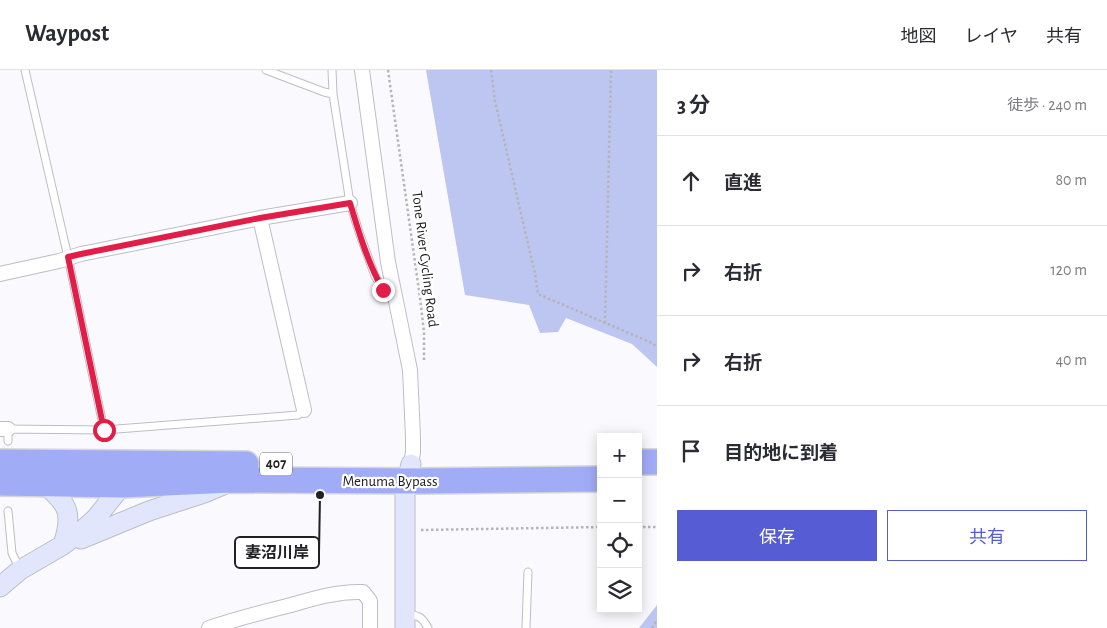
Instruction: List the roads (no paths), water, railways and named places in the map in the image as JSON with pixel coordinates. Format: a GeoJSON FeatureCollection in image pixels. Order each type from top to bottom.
{"type":"FeatureCollection","features":[{"type":"Feature","properties":{"kind":"highway","name":"Menuma Bypass"},"geometry":{"type":"LineString","coordinates":[[4,440],[141,463],[597,480]]}},
{"type":"Feature","properties":{"kind":"highway"},"geometry":{"type":"LineString","coordinates":[[642,462],[657,462]]}},
{"type":"Feature","properties":{"kind":"highway","name":"Menuma Bypass"},"geometry":{"type":"LineString","coordinates":[[0,484],[122,485],[418,473],[597,463]]}},
{"type":"Feature","properties":{"kind":"highway"},"geometry":{"type":"LineString","coordinates":[[642,479],[657,479]]}},
{"type":"Feature","properties":{"kind":"main road"},"geometry":{"type":"LineString","coordinates":[[0,586],[20,570],[63,545],[85,528],[96,518],[141,463]]}},
{"type":"Feature","properties":{"kind":"main road"},"geometry":{"type":"LineString","coordinates":[[405,621],[405,493],[418,473]]}},
{"type":"Feature","properties":{"kind":"main road"},"geometry":{"type":"LineString","coordinates":[[63,545],[149,511],[204,493],[232,480]]}},
{"type":"Feature","properties":{"kind":"main road"},"geometry":{"type":"LineString","coordinates":[[44,484],[58,495],[66,507],[68,531],[63,545]]}},
{"type":"Feature","properties":{"kind":"street"},"geometry":{"type":"LineString","coordinates":[[362,70],[388,262],[410,370],[413,452],[418,473]]}},
{"type":"Feature","properties":{"kind":"street"},"geometry":{"type":"LineString","coordinates":[[0,274],[59,261],[81,254],[260,218],[350,203]]}},
{"type":"Feature","properties":{"kind":"street"},"geometry":{"type":"LineString","coordinates":[[260,218],[304,410]]}},
{"type":"Feature","properties":{"kind":"street"},"geometry":{"type":"LineString","coordinates":[[209,628],[236,619],[349,591],[363,592],[370,601],[370,628]]}},
{"type":"Feature","properties":{"kind":"lane"},"geometry":{"type":"LineString","coordinates":[[25,70],[68,257],[104,430]]}},
{"type":"Feature","properties":{"kind":"lane"},"geometry":{"type":"LineString","coordinates":[[266,70],[333,94]]}},
{"type":"Feature","properties":{"kind":"lane"},"geometry":{"type":"LineString","coordinates":[[332,70],[333,94],[350,203],[375,276],[383,290],[396,302]]}},
{"type":"Feature","properties":{"kind":"lane"},"geometry":{"type":"LineString","coordinates":[[4,440],[298,415],[304,410]]}},
{"type":"Feature","properties":{"kind":"lane"},"geometry":{"type":"LineString","coordinates":[[8,511],[12,553],[20,570]]}},
{"type":"Feature","properties":{"kind":"lane"},"geometry":{"type":"LineString","coordinates":[[526,628],[528,572]]}},
{"type":"Feature","properties":{"kind":"lane"},"geometry":{"type":"LineString","coordinates":[[405,621],[419,616],[428,628]]}},
{"type":"Feature","properties":{"kind":"place","name":"妻沼川岸"},"geometry":{"type":"Point","coordinates":[320,495]}}]}
